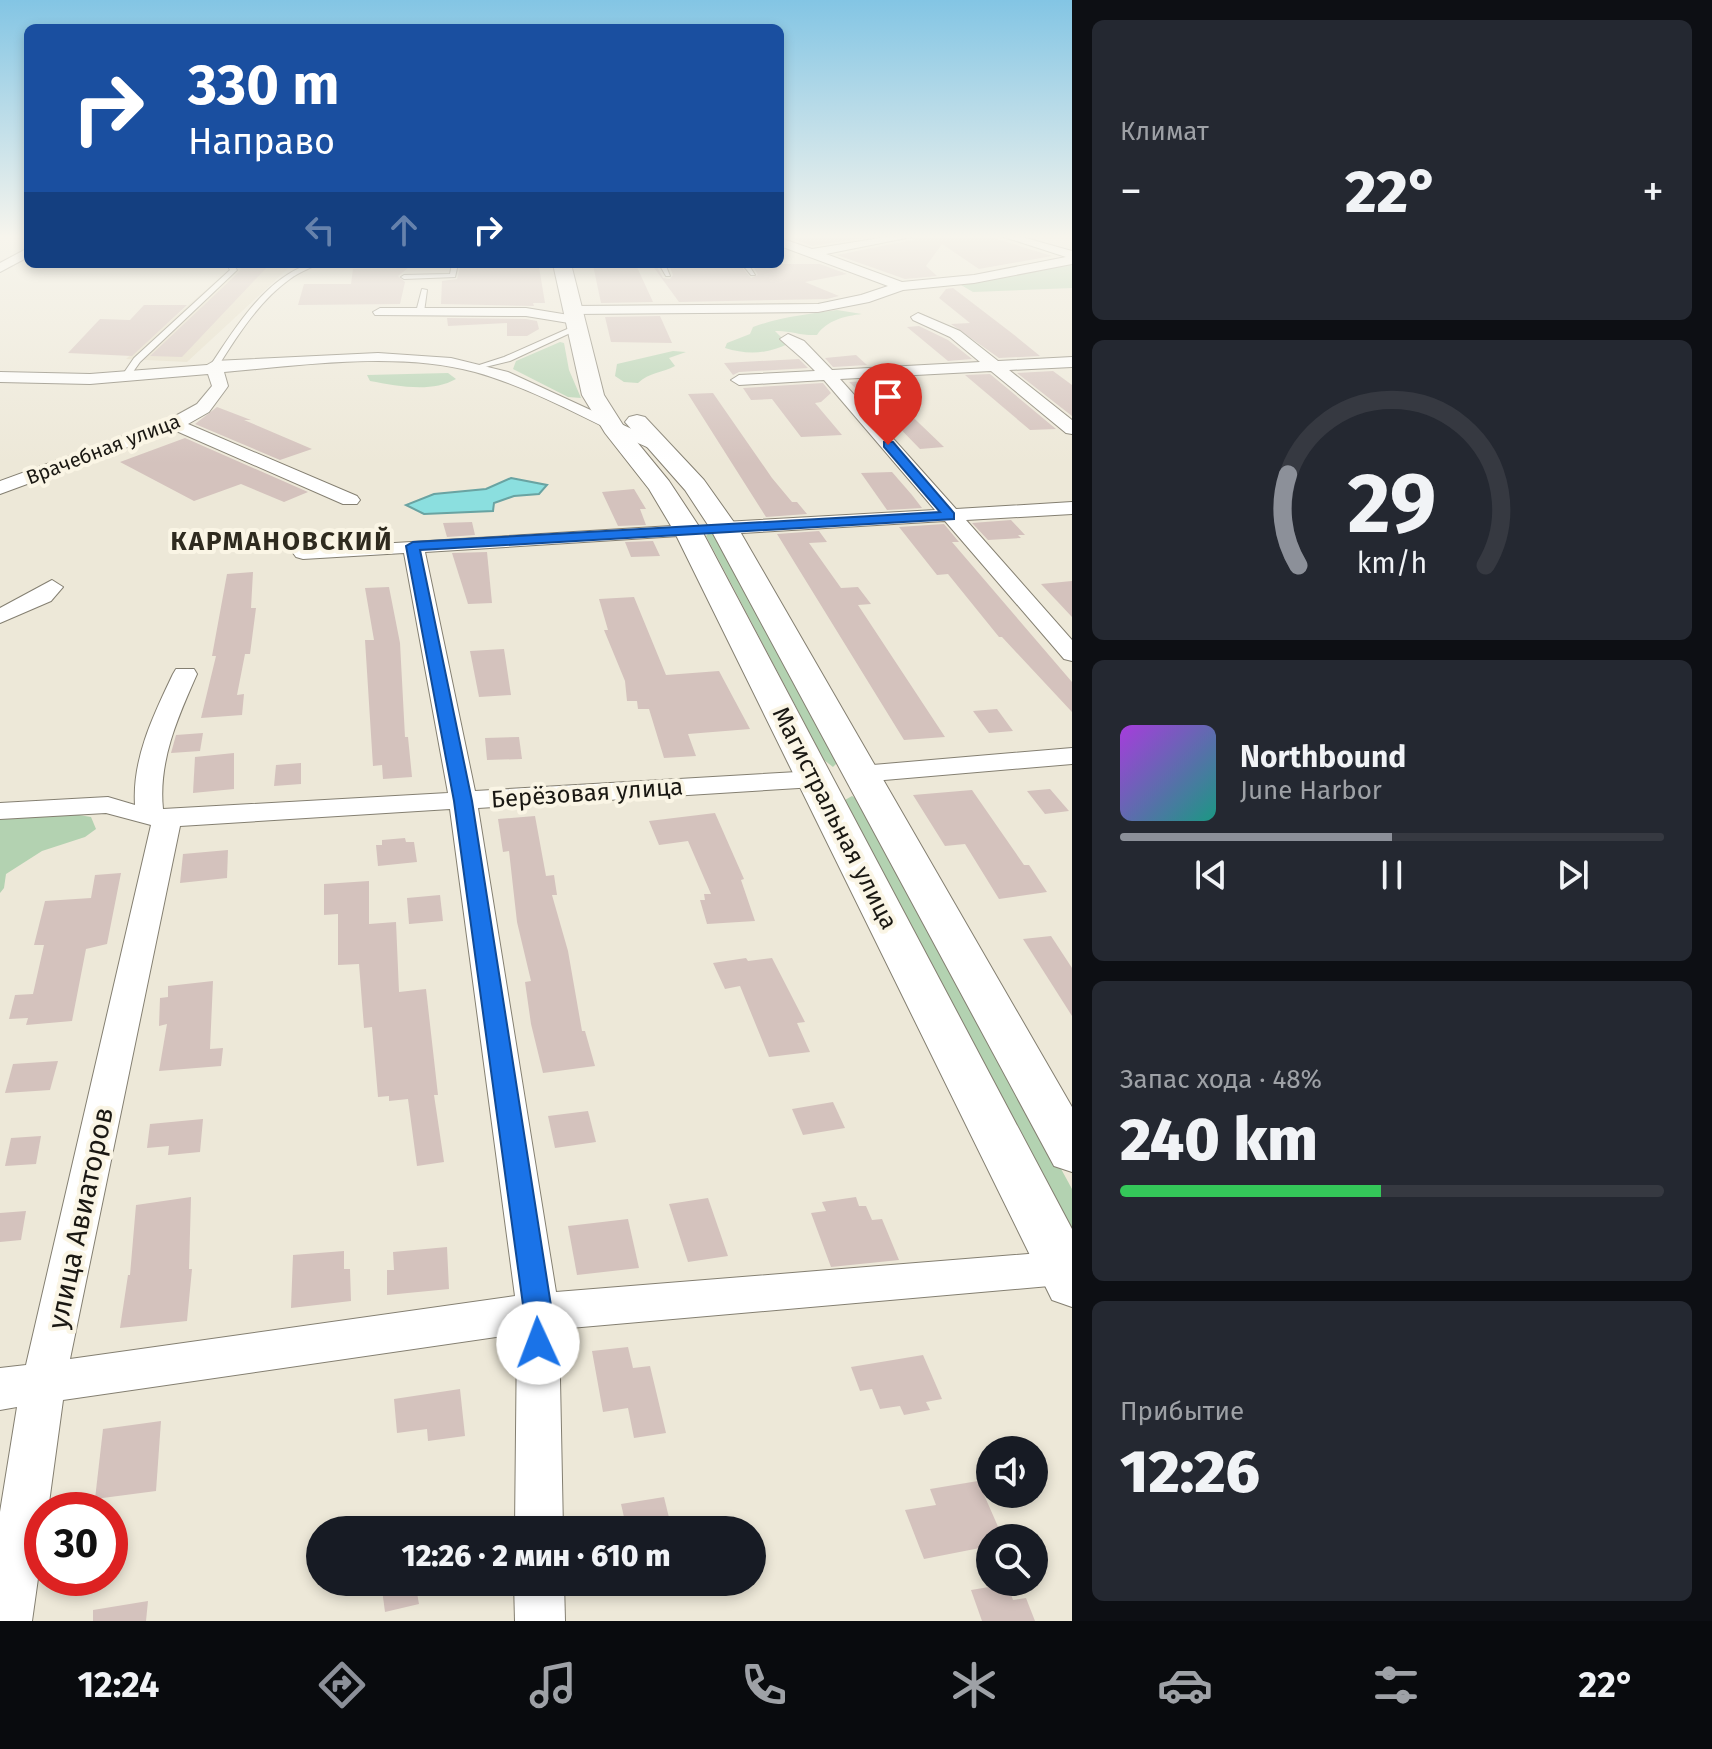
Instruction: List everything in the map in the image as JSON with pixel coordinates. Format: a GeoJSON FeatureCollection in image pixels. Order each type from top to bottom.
{"type":"FeatureCollection","features":[{"type":"Feature","properties":{"kind":"main road","name":"Магистральная улица"},"geometry":{"type":"LineString","coordinates":[[573,313],[593,395],[613,428],[660,486],[688,531],[1069,1276]]}},
{"type":"Feature","properties":{"kind":"main road","name":"Магистральная улица"},"geometry":{"type":"LineString","coordinates":[[585,363],[695,485],[724,528],[1072,1152]]}},
{"type":"Feature","properties":{"kind":"main road"},"geometry":{"type":"LineString","coordinates":[[688,531],[724,528]]}},
{"type":"Feature","properties":{"kind":"main road"},"geometry":{"type":"LineString","coordinates":[[815,779],[861,774]]}},
{"type":"Feature","properties":{"kind":"street"},"geometry":{"type":"LineString","coordinates":[[529,313],[555,319],[575,319],[715,313]]}},
{"type":"Feature","properties":{"kind":"street"},"geometry":{"type":"LineString","coordinates":[[918,317],[955,334],[1072,429]]}},
{"type":"Feature","properties":{"kind":"street"},"geometry":{"type":"LineString","coordinates":[[788,339],[799,344],[827,374],[1072,654]]}},
{"type":"Feature","properties":{"kind":"street"},"geometry":{"type":"LineString","coordinates":[[0,377],[125,377],[214,366],[330,358],[388,358],[477,367],[560,399],[613,428],[662,447]]}},
{"type":"Feature","properties":{"kind":"street"},"geometry":{"type":"LineString","coordinates":[[739,380],[1072,362]]}},
{"type":"Feature","properties":{"kind":"street","name":"Врачебная улица"},"geometry":{"type":"LineString","coordinates":[[7,486],[174,424],[203,408],[220,386],[214,366]]}},
{"type":"Feature","properties":{"kind":"street"},"geometry":{"type":"LineString","coordinates":[[174,424],[350,500]]}},
{"type":"Feature","properties":{"kind":"street"},"geometry":{"type":"LineString","coordinates":[[724,528],[1072,508]]}},
{"type":"Feature","properties":{"kind":"street"},"geometry":{"type":"LineString","coordinates":[[303,553],[688,531]]}},
{"type":"Feature","properties":{"kind":"street"},"geometry":{"type":"LineString","coordinates":[[413,546],[463,801],[538,1312],[539,1516]]}},
{"type":"Feature","properties":{"kind":"street"},"geometry":{"type":"LineString","coordinates":[[0,616],[43,596],[52,587]]}},
{"type":"Feature","properties":{"kind":"street","name":"улица Авиаторов"},"geometry":{"type":"LineString","coordinates":[[7,1621],[43,1385],[158,817],[147,780],[164,719],[185,674]]}},
{"type":"Feature","properties":{"kind":"street"},"geometry":{"type":"LineString","coordinates":[[861,774],[1072,756]]}},
{"type":"Feature","properties":{"kind":"street","name":"Берёзовая улица"},"geometry":{"type":"LineString","coordinates":[[0,811],[108,805],[158,817],[815,779]]}},
{"type":"Feature","properties":{"kind":"street"},"geometry":{"type":"LineString","coordinates":[[0,1389],[538,1312],[1069,1276]]}},
{"type":"Feature","properties":{"kind":"street"},"geometry":{"type":"LineString","coordinates":[[539,1596],[540,1621]]}},
{"type":"Feature","properties":{"kind":"lane"},"geometry":{"type":"LineString","coordinates":[[125,377],[137,360],[188,313]]}},
{"type":"Feature","properties":{"kind":"lane"},"geometry":{"type":"LineString","coordinates":[[214,366],[252,313]]}},
{"type":"Feature","properties":{"kind":"lane"},"geometry":{"type":"LineString","coordinates":[[477,367],[507,359],[575,319]]}},
{"type":"Feature","properties":{"kind":"shaded area"},"geometry":{"type":"Polygon","coordinates":[[[180,313],[240,313],[187,362],[126,359],[180,313]]]}},
{"type":"Feature","properties":{"kind":"green space"},"geometry":{"type":"Polygon","coordinates":[[[819,313],[862,314],[831,322],[817,335],[775,331],[788,344],[765,352],[725,348],[727,343],[750,334],[753,327],[819,313]]]}},
{"type":"Feature","properties":{"kind":"green space"},"geometry":{"type":"Polygon","coordinates":[[[564,343],[569,370],[581,398],[568,397],[513,369],[516,361],[564,343]]]}},
{"type":"Feature","properties":{"kind":"green space"},"geometry":{"type":"Polygon","coordinates":[[[673,351],[686,352],[669,358],[675,366],[638,383],[624,382],[615,376],[617,364],[673,351]]]}},
{"type":"Feature","properties":{"kind":"green space"},"geometry":{"type":"Polygon","coordinates":[[[448,373],[456,379],[425,387],[370,381],[367,375],[448,373]]]}},
{"type":"Feature","properties":{"kind":"green space"},"geometry":{"type":"Polygon","coordinates":[[[710,532],[717,536],[838,762],[833,767],[824,760],[706,536],[710,532]]]}},
{"type":"Feature","properties":{"kind":"green space"},"geometry":{"type":"Polygon","coordinates":[[[852,796],[861,802],[1072,1189],[1072,1239],[845,800],[852,796]]]}},
{"type":"Feature","properties":{"kind":"green space"},"geometry":{"type":"Polygon","coordinates":[[[67,813],[91,817],[96,829],[85,837],[42,851],[6,874],[0,893],[0,818],[67,813]]]}},
{"type":"Feature","properties":{"kind":"water"},"geometry":{"type":"Polygon","coordinates":[[[511,478],[547,485],[539,494],[514,496],[494,503],[493,511],[424,514],[406,505],[434,494],[486,489],[511,478]]]}},
{"type":"Feature","properties":{"kind":"building"},"geometry":{"type":"Polygon","coordinates":[[[137,313],[179,313],[132,356],[68,353],[100,319],[130,320],[137,313]]]}},
{"type":"Feature","properties":{"kind":"building"},"geometry":{"type":"Polygon","coordinates":[[[196,313],[224,313],[182,357],[150,356],[196,313]]]}},
{"type":"Feature","properties":{"kind":"building"},"geometry":{"type":"Polygon","coordinates":[[[957,313],[985,313],[1040,356],[999,358],[951,324],[970,323],[957,313]]]}},
{"type":"Feature","properties":{"kind":"building"},"geometry":{"type":"Polygon","coordinates":[[[660,316],[672,343],[611,342],[605,317],[660,316]]]}},
{"type":"Feature","properties":{"kind":"building"},"geometry":{"type":"Polygon","coordinates":[[[447,318],[526,319],[537,321],[539,329],[527,336],[507,336],[507,323],[448,326],[447,318]]]}},
{"type":"Feature","properties":{"kind":"building"},"geometry":{"type":"Polygon","coordinates":[[[919,326],[948,340],[972,359],[948,361],[907,327],[919,326]]]}},
{"type":"Feature","properties":{"kind":"building"},"geometry":{"type":"Polygon","coordinates":[[[856,355],[867,365],[833,367],[825,358],[856,355]]]}},
{"type":"Feature","properties":{"kind":"building"},"geometry":{"type":"Polygon","coordinates":[[[799,359],[808,368],[739,372],[733,375],[724,363],[799,359]]]}},
{"type":"Feature","properties":{"kind":"building"},"geometry":{"type":"Polygon","coordinates":[[[1053,371],[1072,385],[1072,416],[1017,373],[1053,371]]]}},
{"type":"Feature","properties":{"kind":"building"},"geometry":{"type":"Polygon","coordinates":[[[990,374],[1056,429],[1030,430],[965,375],[990,374]]]}},
{"type":"Feature","properties":{"kind":"building"},"geometry":{"type":"Polygon","coordinates":[[[883,380],[891,388],[883,388],[894,399],[868,400],[849,382],[883,380]]]}},
{"type":"Feature","properties":{"kind":"building"},"geometry":{"type":"Polygon","coordinates":[[[823,383],[831,393],[815,403],[842,435],[801,437],[772,399],[751,400],[743,388],[823,383]]]}},
{"type":"Feature","properties":{"kind":"building"},"geometry":{"type":"Polygon","coordinates":[[[713,393],[772,478],[807,514],[766,517],[688,394],[713,393]]]}},
{"type":"Feature","properties":{"kind":"building"},"geometry":{"type":"Polygon","coordinates":[[[895,400],[944,447],[920,449],[884,412],[895,400]]]}},
{"type":"Feature","properties":{"kind":"building"},"geometry":{"type":"Polygon","coordinates":[[[217,407],[312,449],[280,460],[195,424],[217,407]]]}},
{"type":"Feature","properties":{"kind":"building"},"geometry":{"type":"Polygon","coordinates":[[[185,438],[308,492],[284,502],[241,484],[194,501],[120,462],[185,438]]]}},
{"type":"Feature","properties":{"kind":"building"},"geometry":{"type":"Polygon","coordinates":[[[892,472],[922,508],[887,510],[861,473],[892,472]]]}},
{"type":"Feature","properties":{"kind":"building"},"geometry":{"type":"Polygon","coordinates":[[[634,489],[646,509],[640,509],[646,525],[618,526],[602,492],[634,489]]]}},
{"type":"Feature","properties":{"kind":"building"},"geometry":{"type":"Polygon","coordinates":[[[1011,520],[1025,535],[1018,535],[1021,538],[988,540],[972,523],[1011,520]]]}},
{"type":"Feature","properties":{"kind":"building"},"geometry":{"type":"Polygon","coordinates":[[[472,522],[475,535],[447,537],[443,523],[472,522]]]}},
{"type":"Feature","properties":{"kind":"building"},"geometry":{"type":"Polygon","coordinates":[[[944,524],[959,542],[952,542],[1072,682],[1072,712],[999,637],[948,574],[937,575],[899,527],[944,524]]]}},
{"type":"Feature","properties":{"kind":"building"},"geometry":{"type":"Polygon","coordinates":[[[819,531],[827,542],[809,543],[841,588],[858,587],[871,604],[858,605],[945,737],[904,740],[777,534],[819,531]]]}},
{"type":"Feature","properties":{"kind":"building"},"geometry":{"type":"Polygon","coordinates":[[[653,541],[660,556],[631,557],[625,542],[653,541]]]}},
{"type":"Feature","properties":{"kind":"building"},"geometry":{"type":"Polygon","coordinates":[[[487,552],[492,603],[468,604],[452,553],[487,552]]]}},
{"type":"Feature","properties":{"kind":"building"},"geometry":{"type":"Polygon","coordinates":[[[253,572],[251,608],[256,608],[250,654],[245,654],[237,695],[244,694],[242,715],[201,718],[216,656],[212,656],[227,574],[253,572]]]}},
{"type":"Feature","properties":{"kind":"building"},"geometry":{"type":"Polygon","coordinates":[[[1072,581],[1072,617],[1041,584],[1072,581]]]}},
{"type":"Feature","properties":{"kind":"building"},"geometry":{"type":"Polygon","coordinates":[[[389,587],[400,643],[405,737],[408,737],[412,777],[383,779],[382,765],[373,766],[365,640],[374,640],[365,588],[389,587]]]}},
{"type":"Feature","properties":{"kind":"building"},"geometry":{"type":"Polygon","coordinates":[[[634,597],[666,675],[719,671],[750,729],[688,734],[696,756],[664,758],[649,709],[638,709],[637,701],[627,701],[625,681],[604,630],[608,630],[599,599],[634,597]]]}},
{"type":"Feature","properties":{"kind":"building"},"geometry":{"type":"Polygon","coordinates":[[[504,649],[511,695],[479,697],[470,651],[504,649]]]}},
{"type":"Feature","properties":{"kind":"building"},"geometry":{"type":"Polygon","coordinates":[[[997,709],[1013,731],[989,733],[973,711],[997,709]]]}},
{"type":"Feature","properties":{"kind":"building"},"geometry":{"type":"Polygon","coordinates":[[[203,733],[200,751],[171,753],[176,735],[203,733]]]}},
{"type":"Feature","properties":{"kind":"building"},"geometry":{"type":"Polygon","coordinates":[[[519,737],[522,759],[487,760],[485,738],[519,737]]]}},
{"type":"Feature","properties":{"kind":"building"},"geometry":{"type":"Polygon","coordinates":[[[234,753],[234,789],[193,793],[195,757],[234,753]]]}},
{"type":"Feature","properties":{"kind":"building"},"geometry":{"type":"Polygon","coordinates":[[[301,763],[301,784],[274,786],[276,765],[301,763]]]}},
{"type":"Feature","properties":{"kind":"building"},"geometry":{"type":"Polygon","coordinates":[[[1050,789],[1069,811],[1045,814],[1027,791],[1050,789]]]}},
{"type":"Feature","properties":{"kind":"building"},"geometry":{"type":"Polygon","coordinates":[[[972,790],[1024,865],[1029,865],[1047,892],[999,899],[965,844],[945,846],[913,795],[972,790]]]}},
{"type":"Feature","properties":{"kind":"building"},"geometry":{"type":"Polygon","coordinates":[[[715,813],[744,879],[741,880],[755,921],[707,924],[700,900],[705,900],[704,894],[711,894],[688,841],[659,845],[649,821],[715,813]]]}},
{"type":"Feature","properties":{"kind":"building"},"geometry":{"type":"Polygon","coordinates":[[[535,816],[546,876],[554,875],[557,895],[552,895],[568,951],[582,1031],[585,1031],[595,1066],[543,1073],[531,1024],[525,982],[531,981],[517,922],[509,851],[503,852],[498,819],[535,816]]]}},
{"type":"Feature","properties":{"kind":"building"},"geometry":{"type":"Polygon","coordinates":[[[405,838],[406,842],[414,842],[417,862],[378,866],[376,845],[382,845],[382,840],[405,838]]]}},
{"type":"Feature","properties":{"kind":"building"},"geometry":{"type":"Polygon","coordinates":[[[228,850],[227,878],[180,883],[183,854],[228,850]]]}},
{"type":"Feature","properties":{"kind":"building"},"geometry":{"type":"Polygon","coordinates":[[[121,873],[107,944],[86,949],[72,1021],[26,1025],[28,1018],[9,1019],[15,995],[33,994],[44,945],[34,945],[45,901],[91,898],[95,875],[121,873]]]}},
{"type":"Feature","properties":{"kind":"building"},"geometry":{"type":"Polygon","coordinates":[[[369,881],[369,924],[396,922],[399,992],[426,989],[438,1095],[434,1095],[444,1162],[417,1166],[408,1099],[389,1101],[389,1096],[378,1097],[372,1027],[364,1028],[359,964],[338,965],[338,914],[324,915],[324,884],[369,881]]]}},
{"type":"Feature","properties":{"kind":"building"},"geometry":{"type":"Polygon","coordinates":[[[440,895],[443,921],[409,924],[407,898],[440,895]]]}},
{"type":"Feature","properties":{"kind":"building"},"geometry":{"type":"Polygon","coordinates":[[[1051,936],[1072,968],[1072,1016],[1023,939],[1051,936]]]}},
{"type":"Feature","properties":{"kind":"building"},"geometry":{"type":"Polygon","coordinates":[[[746,958],[748,961],[772,958],[805,1022],[797,1023],[810,1052],[769,1057],[740,986],[725,989],[713,963],[746,958]]]}},
{"type":"Feature","properties":{"kind":"building"},"geometry":{"type":"Polygon","coordinates":[[[213,981],[210,1049],[223,1048],[221,1066],[159,1071],[167,1024],[159,1026],[160,998],[168,997],[168,986],[213,981]]]}},
{"type":"Feature","properties":{"kind":"building"},"geometry":{"type":"Polygon","coordinates":[[[58,1061],[50,1090],[5,1093],[13,1064],[58,1061]]]}},
{"type":"Feature","properties":{"kind":"building"},"geometry":{"type":"Polygon","coordinates":[[[833,1102],[845,1128],[803,1135],[792,1109],[833,1102]]]}},
{"type":"Feature","properties":{"kind":"building"},"geometry":{"type":"Polygon","coordinates":[[[588,1111],[596,1142],[555,1148],[548,1116],[588,1111]]]}},
{"type":"Feature","properties":{"kind":"building"},"geometry":{"type":"Polygon","coordinates":[[[203,1119],[200,1152],[168,1155],[169,1146],[147,1148],[150,1124],[203,1119]]]}},
{"type":"Feature","properties":{"kind":"building"},"geometry":{"type":"Polygon","coordinates":[[[41,1136],[36,1164],[5,1166],[11,1138],[41,1136]]]}},
{"type":"Feature","properties":{"kind":"building"},"geometry":{"type":"Polygon","coordinates":[[[191,1197],[189,1269],[192,1269],[187,1321],[120,1328],[130,1275],[136,1205],[191,1197]]]}},
{"type":"Feature","properties":{"kind":"building"},"geometry":{"type":"Polygon","coordinates":[[[856,1197],[859,1206],[866,1206],[872,1220],[882,1219],[899,1260],[831,1267],[811,1213],[826,1211],[822,1202],[856,1197]]]}},
{"type":"Feature","properties":{"kind":"building"},"geometry":{"type":"Polygon","coordinates":[[[708,1198],[728,1256],[688,1262],[669,1204],[708,1198]]]}},
{"type":"Feature","properties":{"kind":"building"},"geometry":{"type":"Polygon","coordinates":[[[26,1211],[21,1240],[0,1242],[0,1213],[26,1211]]]}},
{"type":"Feature","properties":{"kind":"building"},"geometry":{"type":"Polygon","coordinates":[[[628,1219],[639,1268],[577,1275],[568,1226],[628,1219]]]}},
{"type":"Feature","properties":{"kind":"building"},"geometry":{"type":"Polygon","coordinates":[[[447,1247],[449,1289],[387,1295],[387,1270],[394,1270],[393,1252],[447,1247]]]}},
{"type":"Feature","properties":{"kind":"building"},"geometry":{"type":"Polygon","coordinates":[[[344,1251],[344,1269],[350,1269],[351,1301],[291,1308],[293,1255],[344,1251]]]}},
{"type":"Feature","properties":{"kind":"building"},"geometry":{"type":"Polygon","coordinates":[[[628,1347],[633,1368],[650,1366],[666,1433],[634,1438],[628,1408],[603,1412],[592,1351],[628,1347]]]}},
{"type":"Feature","properties":{"kind":"building"},"geometry":{"type":"Polygon","coordinates":[[[923,1355],[942,1399],[926,1402],[930,1410],[904,1415],[900,1406],[880,1409],[872,1389],[860,1391],[851,1367],[923,1355]]]}},
{"type":"Feature","properties":{"kind":"building"},"geometry":{"type":"Polygon","coordinates":[[[460,1389],[465,1436],[428,1441],[427,1429],[397,1433],[394,1399],[460,1389]]]}},
{"type":"Feature","properties":{"kind":"building"},"geometry":{"type":"Polygon","coordinates":[[[161,1421],[156,1491],[128,1495],[128,1492],[96,1492],[103,1429],[161,1421]]]}},
{"type":"Feature","properties":{"kind":"building"},"geometry":{"type":"Polygon","coordinates":[[[976,1481],[976,1508],[990,1508],[997,1524],[976,1524],[976,1549],[924,1559],[905,1510],[936,1505],[930,1489],[976,1481]]]}},
{"type":"Feature","properties":{"kind":"building"},"geometry":{"type":"Polygon","coordinates":[[[664,1497],[669,1516],[624,1516],[621,1504],[664,1497]]]}},
{"type":"Feature","properties":{"kind":"building"},"geometry":{"type":"Polygon","coordinates":[[[976,1589],[976,1596],[1012,1596],[1013,1600],[1026,1598],[1035,1621],[982,1621],[971,1590],[976,1589]]]}},
{"type":"Feature","properties":{"kind":"building"},"geometry":{"type":"Polygon","coordinates":[[[383,1596],[418,1596],[419,1604],[385,1612],[383,1596]]]}},
{"type":"Feature","properties":{"kind":"building"},"geometry":{"type":"Polygon","coordinates":[[[148,1601],[146,1621],[93,1621],[93,1610],[148,1601]]]}},
{"type":"Feature","properties":{"kind":"district","name":"КАРМАНОВСКИЙ"},"geometry":{"type":"Point","coordinates":[282,541]}},
{"type":"Feature","properties":{"kind":"route"},"geometry":{"type":"LineString","coordinates":[[538,1343],[538,1312],[463,801],[413,546],[949,516],[888,445]]}}]}
